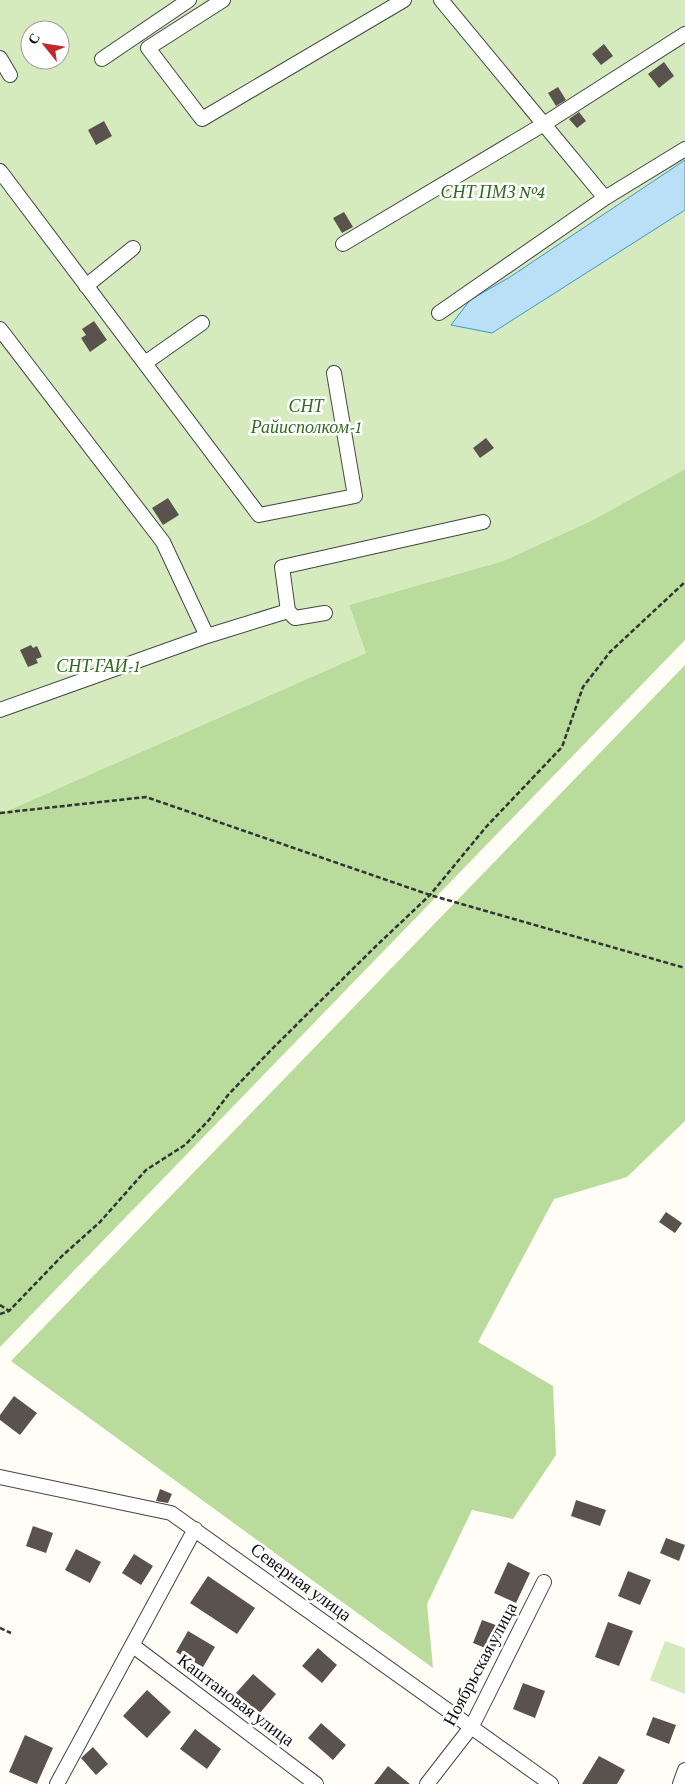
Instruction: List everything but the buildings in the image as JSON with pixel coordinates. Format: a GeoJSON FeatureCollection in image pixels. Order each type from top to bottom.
{"type":"FeatureCollection","features":[{"type":"Feature","properties":{"kind":"street"},"geometry":{"type":"LineString","coordinates":[[102,59],[189,0]]}},
{"type":"Feature","properties":{"kind":"street"},"geometry":{"type":"LineString","coordinates":[[223,0],[148,48],[202,119],[404,0]]}},
{"type":"Feature","properties":{"kind":"street"},"geometry":{"type":"LineString","coordinates":[[441,0],[605,198]]}},
{"type":"Feature","properties":{"kind":"street"},"geometry":{"type":"LineString","coordinates":[[344,244],[544,124],[685,34]]}},
{"type":"Feature","properties":{"kind":"street"},"geometry":{"type":"LineString","coordinates":[[0,58],[10,74]]}},
{"type":"Feature","properties":{"kind":"street"},"geometry":{"type":"LineString","coordinates":[[439,313],[605,198],[685,149]]}},
{"type":"Feature","properties":{"kind":"street"},"geometry":{"type":"LineString","coordinates":[[0,171],[259,515],[355,496],[334,373]]}},
{"type":"Feature","properties":{"kind":"street"},"geometry":{"type":"LineString","coordinates":[[86,286],[133,248]]}},
{"type":"Feature","properties":{"kind":"street"},"geometry":{"type":"LineString","coordinates":[[145,363],[202,323]]}},
{"type":"Feature","properties":{"kind":"street"},"geometry":{"type":"LineString","coordinates":[[0,329],[163,542],[208,636]]}},
{"type":"Feature","properties":{"kind":"street"},"geometry":{"type":"LineString","coordinates":[[325,612],[295,618],[288,611],[282,567],[483,522]]}},
{"type":"Feature","properties":{"kind":"street"},"geometry":{"type":"LineString","coordinates":[[0,710],[208,636],[288,611]]}},
{"type":"Feature","properties":{"kind":"street","name":"Северная улица"},"geometry":{"type":"LineString","coordinates":[[0,1477],[171,1513],[472,1726],[550,1784]]}},
{"type":"Feature","properties":{"kind":"street"},"geometry":{"type":"LineString","coordinates":[[57,1784],[195,1529]]}},
{"type":"Feature","properties":{"kind":"street","name":"Ноябрьская улица"},"geometry":{"type":"LineString","coordinates":[[427,1784],[472,1726],[544,1582]]}},
{"type":"Feature","properties":{"kind":"street","name":"Каштановая улица"},"geometry":{"type":"LineString","coordinates":[[132,1645],[316,1784]]}},
{"type":"Feature","properties":{"kind":"street"},"geometry":{"type":"LineString","coordinates":[[680,1784],[685,1770]]}},
{"type":"Feature","properties":{"kind":"path"},"geometry":{"type":"LineString","coordinates":[[0,1314],[9,1311],[62,1256],[100,1222],[146,1170],[185,1145],[209,1120],[228,1095],[272,1049],[375,946],[430,895],[486,827],[562,747],[583,688],[610,652],[685,582]]}},
{"type":"Feature","properties":{"kind":"path"},"geometry":{"type":"LineString","coordinates":[[0,813],[146,796],[430,895],[685,968]]}},
{"type":"Feature","properties":{"kind":"path"},"geometry":{"type":"LineString","coordinates":[[0,1305],[9,1311]]}},
{"type":"Feature","properties":{"kind":"path"},"geometry":{"type":"LineString","coordinates":[[0,1628],[11,1633]]}},
{"type":"Feature","properties":{"kind":"green space"},"geometry":{"type":"Polygon","coordinates":[[[0,0],[685,0],[685,469],[593,520],[503,561],[349,605],[366,653],[0,814],[0,0]]]}},
{"type":"Feature","properties":{"kind":"green space"},"geometry":{"type":"Polygon","coordinates":[[[685,469],[685,640],[0,1347],[0,814],[366,653],[349,605],[503,561],[593,520],[685,469]]]}},
{"type":"Feature","properties":{"kind":"green space"},"geometry":{"type":"Polygon","coordinates":[[[685,665],[685,1121],[627,1177],[554,1199],[478,1342],[553,1386],[556,1455],[513,1519],[472,1510],[427,1604],[433,1668],[11,1361],[685,665]]]}},
{"type":"Feature","properties":{"kind":"green space"},"geometry":{"type":"Polygon","coordinates":[[[665,1641],[685,1648],[685,1694],[650,1680],[665,1641]]]}},
{"type":"Feature","properties":{"kind":"water"},"geometry":{"type":"Polygon","coordinates":[[[685,160],[685,210],[492,333],[451,325],[470,300],[510,277],[685,160]]]}},
{"type":"Feature","properties":{"kind":"park label","name":"СНТ ПМЗ №4"},"geometry":{"type":"Point","coordinates":[493,192]}},
{"type":"Feature","properties":{"kind":"park label","name":"СНТ Райисполком-1"},"geometry":{"type":"Point","coordinates":[306,416]}},
{"type":"Feature","properties":{"kind":"park label","name":"СНТ ГАИ-1"},"geometry":{"type":"Point","coordinates":[98,666]}}]}
